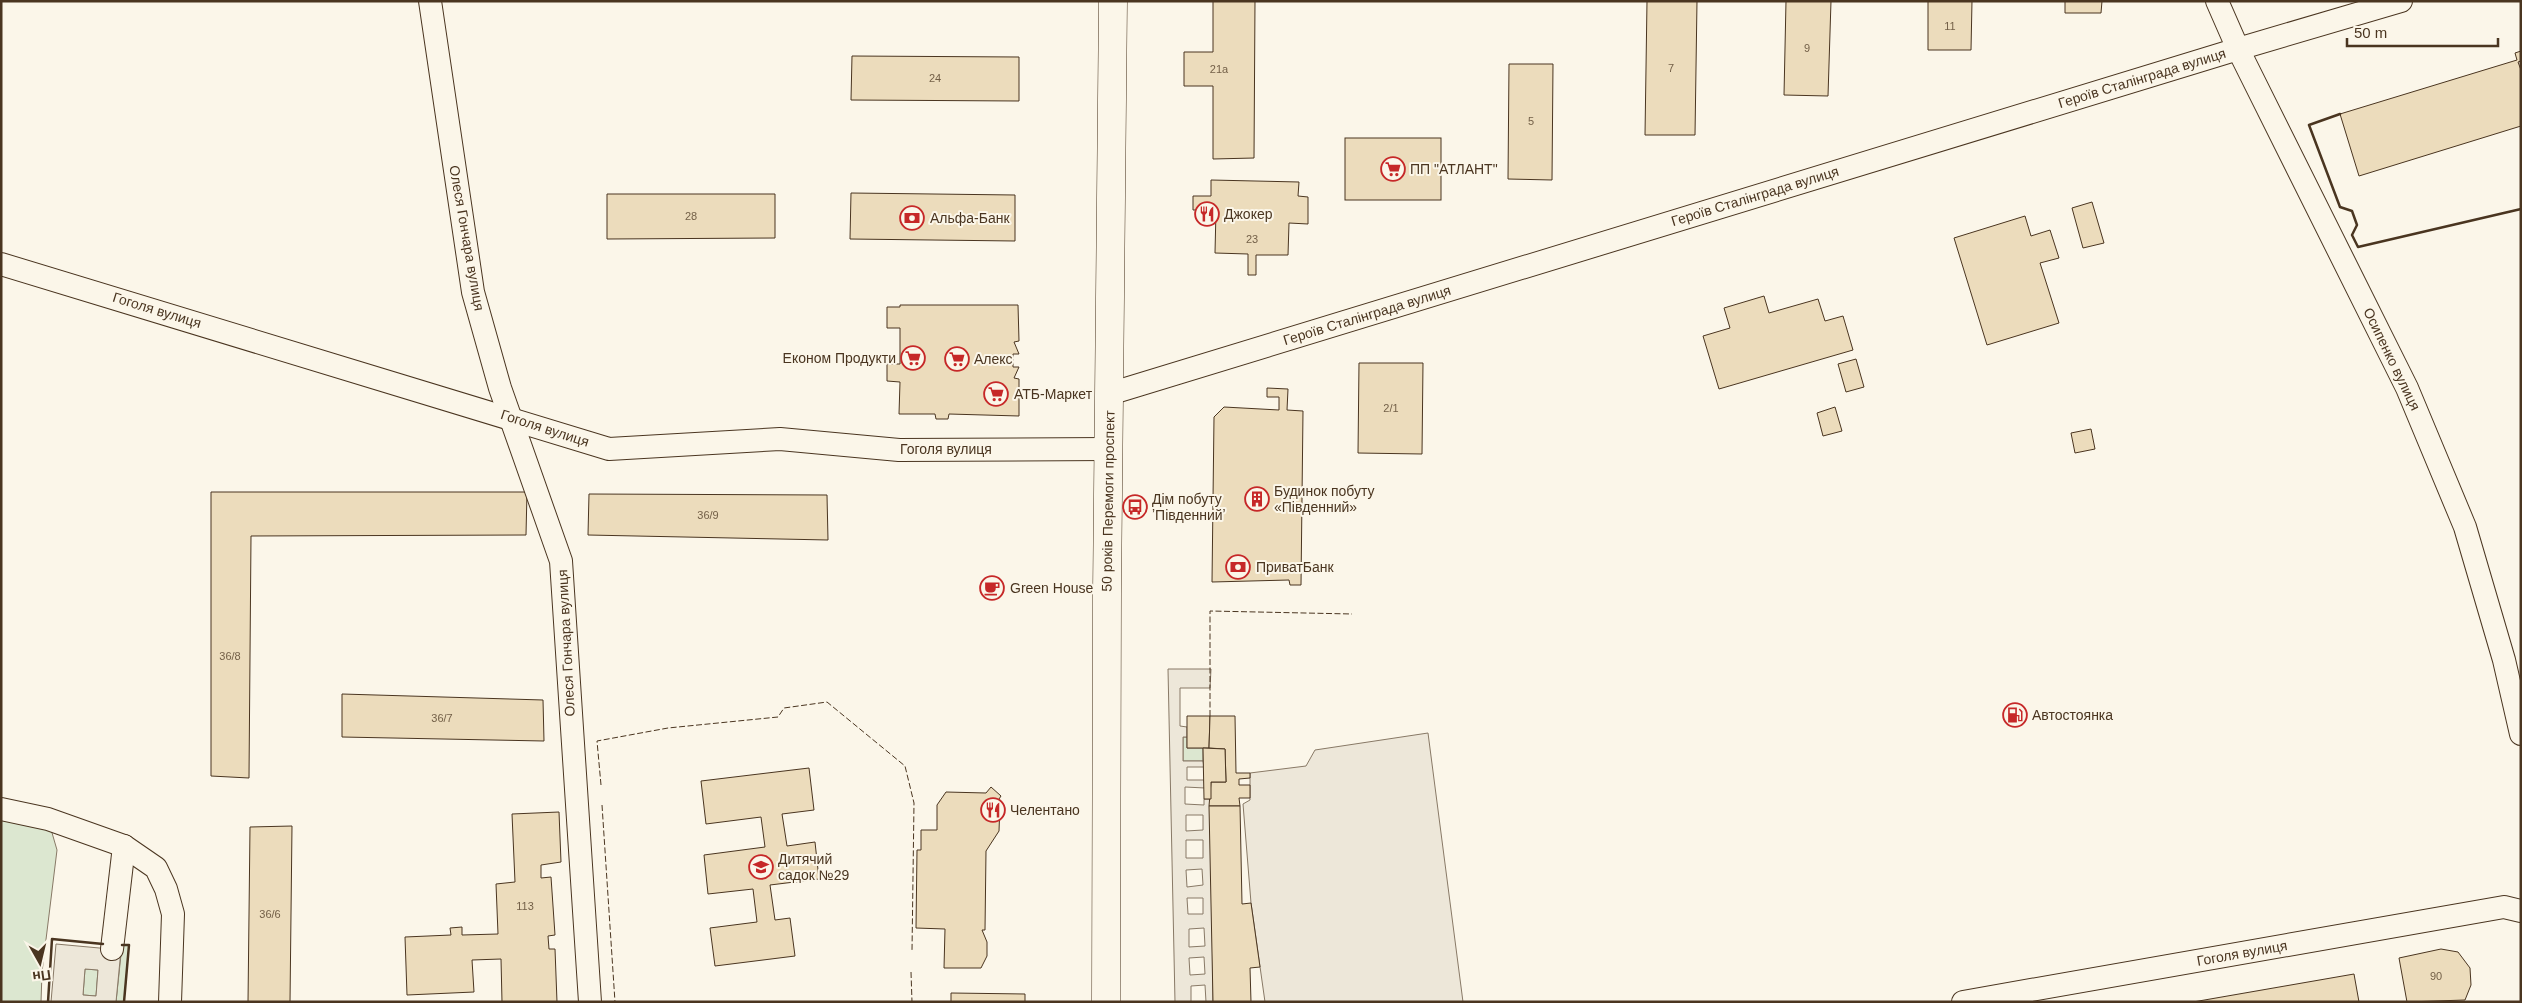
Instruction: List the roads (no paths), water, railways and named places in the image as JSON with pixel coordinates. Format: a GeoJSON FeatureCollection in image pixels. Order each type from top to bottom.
{"type":"FeatureCollection","features":[{"type":"Feature","properties":{"kind":"main road","name":"50 років Перемоги проспект"},"geometry":{"type":"LineString","coordinates":[[1106,1002],[1108,449],[1114,1]]}},
{"type":"Feature","properties":{"kind":"street","name":"Олеся Гончара вулиця"},"geometry":{"type":"LineString","coordinates":[[430,1],[473,292],[500,388],[512,417],[561,561],[590,1002]]}},
{"type":"Feature","properties":{"kind":"street","name":"Осипенко вулиця"},"geometry":{"type":"LineString","coordinates":[[2217,1],[2238,49],[2408,388],[2464,527],[2504,660],[2521,734]]}},
{"type":"Feature","properties":{"kind":"street","name":"Героїв Сталінграда вулиця"},"geometry":{"type":"LineString","coordinates":[[1109,394],[2238,49],[2401,1]]}},
{"type":"Feature","properties":{"kind":"street","name":"Гоголя вулиця"},"geometry":{"type":"LineString","coordinates":[[1,264],[512,417],[609,448],[780,439],[899,450],[1108,449]]}},
{"type":"Feature","properties":{"kind":"street"},"geometry":{"type":"LineString","coordinates":[[1,809],[48,819],[124,846],[156,868],[166,889],[173,914],[170,1002]]}},
{"type":"Feature","properties":{"kind":"street"},"geometry":{"type":"LineString","coordinates":[[112,949],[124,846]]}},
{"type":"Feature","properties":{"kind":"street","name":"Гоголя вулиця"},"geometry":{"type":"LineString","coordinates":[[1964,1002],[2504,907],[2521,911]]}},
{"type":"Feature","properties":{"kind":"place","name":"ПП \"АТЛАНТ\""},"geometry":{"type":"Point","coordinates":[1393,169]}},
{"type":"Feature","properties":{"kind":"place","name":"Джокер"},"geometry":{"type":"Point","coordinates":[1207,214]}},
{"type":"Feature","properties":{"kind":"place","name":"Альфа-Банк"},"geometry":{"type":"Point","coordinates":[912,218]}},
{"type":"Feature","properties":{"kind":"place","name":"Економ Продукти"},"geometry":{"type":"Point","coordinates":[913,358]}},
{"type":"Feature","properties":{"kind":"place","name":"Алекс"},"geometry":{"type":"Point","coordinates":[957,359]}},
{"type":"Feature","properties":{"kind":"place","name":"АТБ-Маркет"},"geometry":{"type":"Point","coordinates":[996,394]}},
{"type":"Feature","properties":{"kind":"place","name":"Будинок побуту «Південний»"},"geometry":{"type":"Point","coordinates":[1257,499]}},
{"type":"Feature","properties":{"kind":"place","name":"Дім побуту ʼПівденнийʼ"},"geometry":{"type":"Point","coordinates":[1135,507]}},
{"type":"Feature","properties":{"kind":"place","name":"ПриватБанк"},"geometry":{"type":"Point","coordinates":[1238,567]}},
{"type":"Feature","properties":{"kind":"place","name":"Green House"},"geometry":{"type":"Point","coordinates":[992,588]}},
{"type":"Feature","properties":{"kind":"place","name":"Автостоянка"},"geometry":{"type":"Point","coordinates":[2015,715]}},
{"type":"Feature","properties":{"kind":"place","name":"Челентано"},"geometry":{"type":"Point","coordinates":[993,810]}},
{"type":"Feature","properties":{"kind":"place","name":"Дитячий садок №29"},"geometry":{"type":"Point","coordinates":[761,867]}}]}
